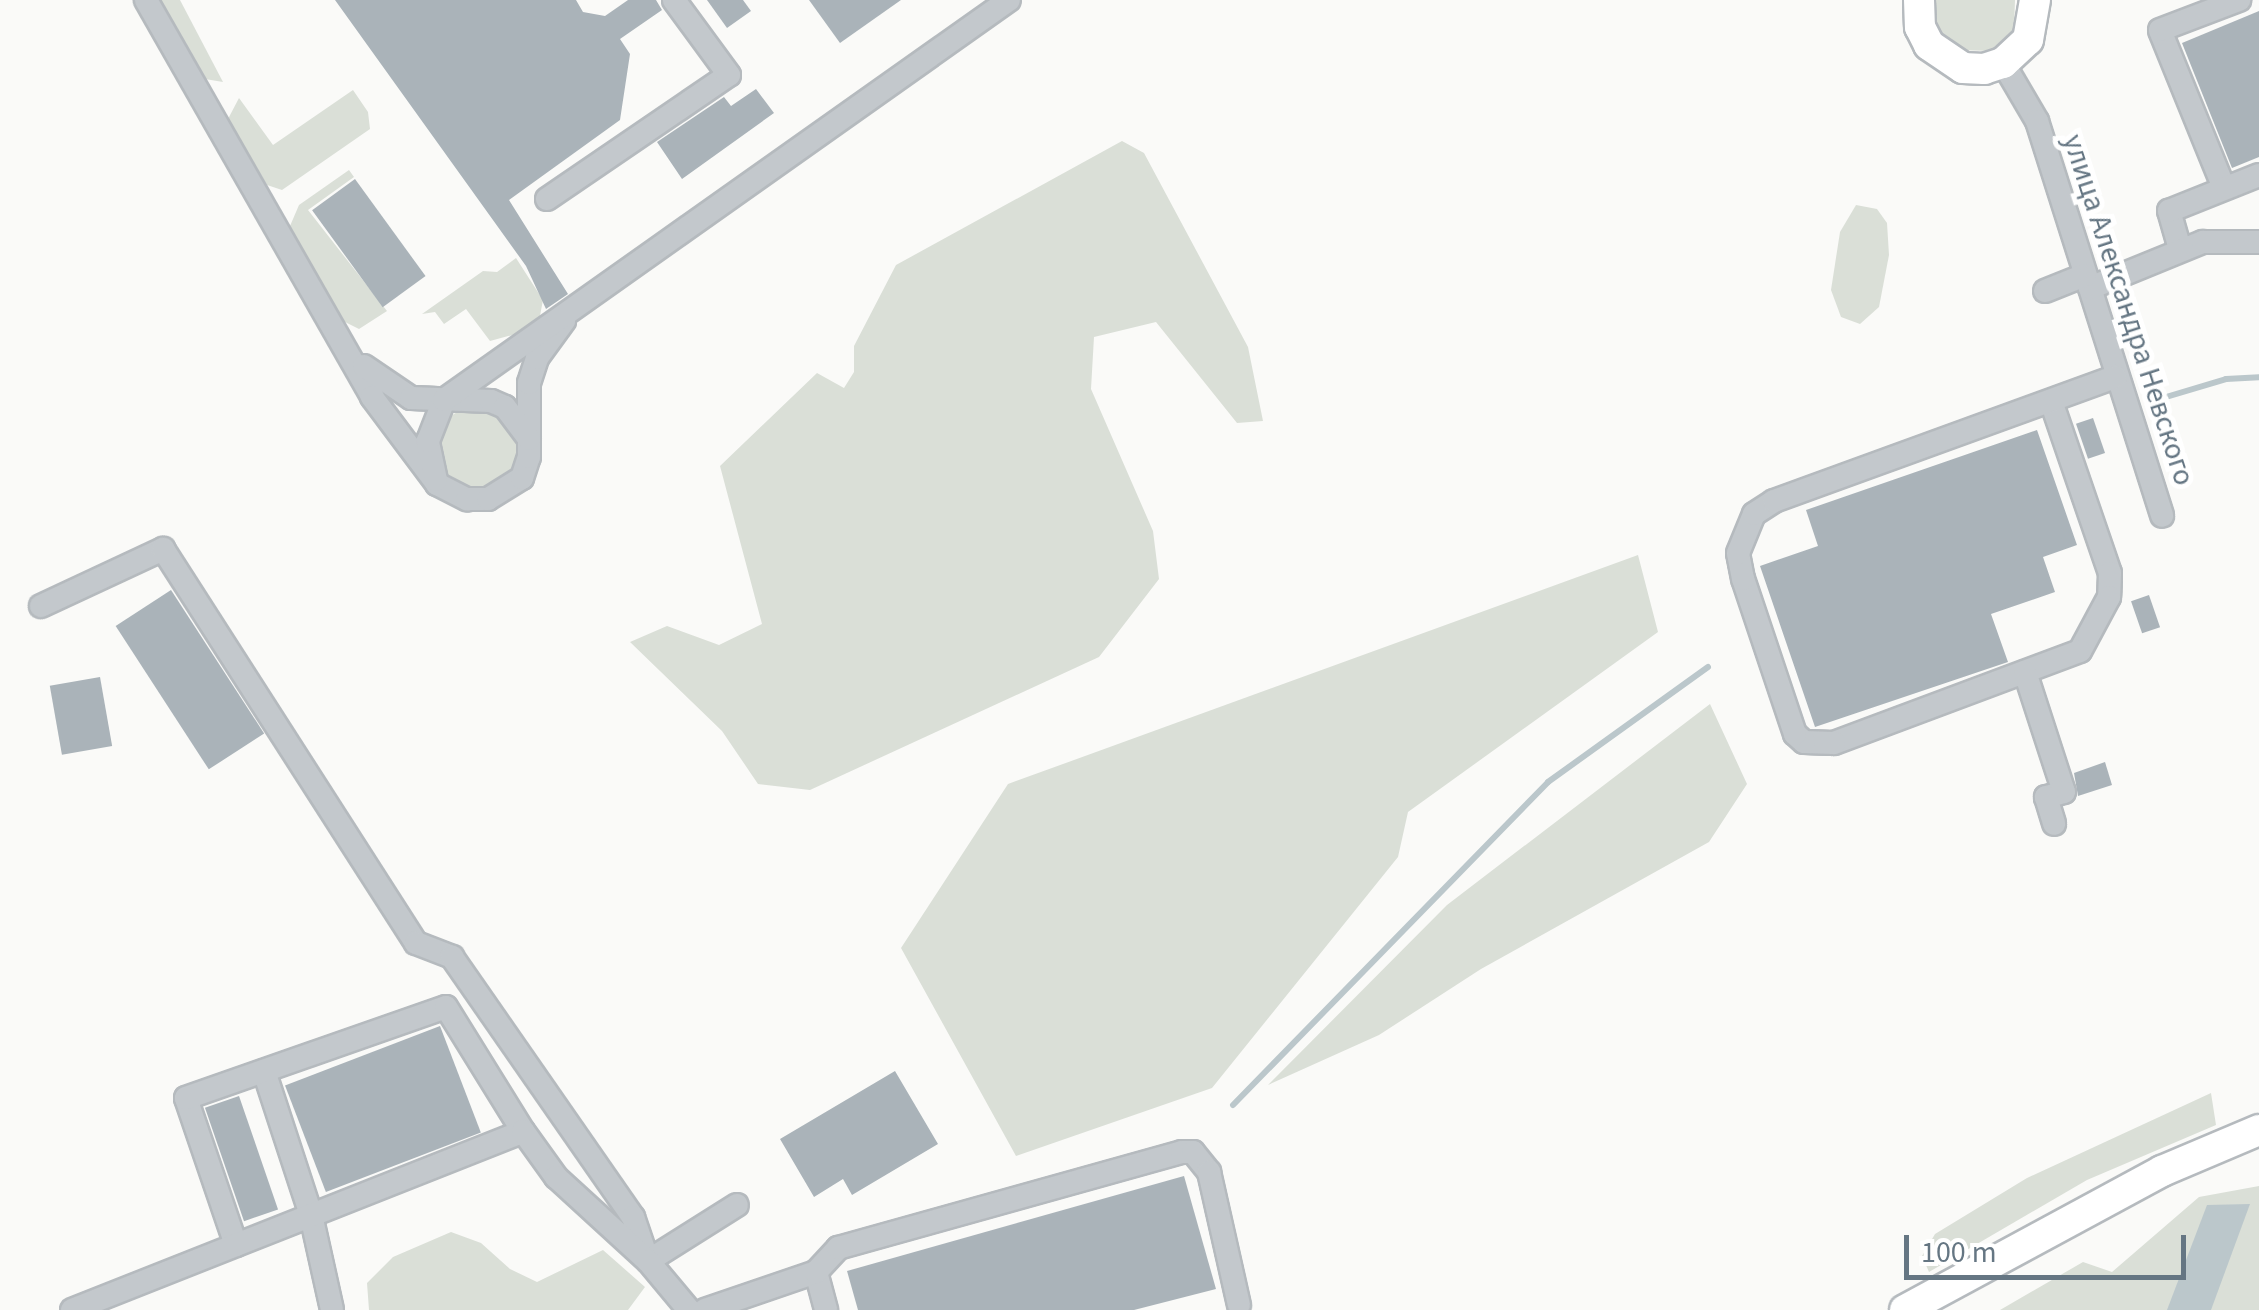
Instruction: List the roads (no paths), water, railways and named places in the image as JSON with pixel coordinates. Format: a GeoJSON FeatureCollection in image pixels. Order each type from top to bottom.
{"type":"FeatureCollection","features":[{"type":"Feature","properties":{"kind":"main road"},"geometry":{"type":"LineString","coordinates":[[1919,0],[1920,27],[1944,60],[1963,68],[2004,64],[2028,40],[2034,0]]}},
{"type":"Feature","properties":{"kind":"main road"},"geometry":{"type":"LineString","coordinates":[[1905,1310],[2162,1170],[2259,1130]]}},
{"type":"Feature","properties":{"kind":"street"},"geometry":{"type":"LineString","coordinates":[[146,0],[372,397],[437,484],[468,499],[506,491],[522,478],[529,439],[529,383],[537,358],[564,321]]}},
{"type":"Feature","properties":{"kind":"street"},"geometry":{"type":"LineString","coordinates":[[547,199],[729,75],[674,0]]}},
{"type":"Feature","properties":{"kind":"street"},"geometry":{"type":"LineString","coordinates":[[437,484],[428,440],[444,400],[564,321],[1009,0]]}},
{"type":"Feature","properties":{"kind":"street"},"geometry":{"type":"LineString","coordinates":[[2224,188],[2160,30],[2240,0]]}},
{"type":"Feature","properties":{"kind":"street","name":"улица Александра Невского"},"geometry":{"type":"LineString","coordinates":[[2004,64],[2036,121],[2162,516]]}},
{"type":"Feature","properties":{"kind":"street"},"geometry":{"type":"LineString","coordinates":[[2180,249],[2169,211],[2259,175]]}},
{"type":"Feature","properties":{"kind":"street"},"geometry":{"type":"LineString","coordinates":[[2045,291],[2087,282],[2180,249],[2259,242]]}},
{"type":"Feature","properties":{"kind":"street"},"geometry":{"type":"LineString","coordinates":[[350,354],[396,394],[491,401],[505,408],[529,439]]}},
{"type":"Feature","properties":{"kind":"street"},"geometry":{"type":"LineString","coordinates":[[2050,401],[2110,573],[2110,596],[2080,651],[1834,743],[1804,742],[1789,717],[1738,552],[1754,514],[1774,501],[2115,377]]}},
{"type":"Feature","properties":{"kind":"street"},"geometry":{"type":"LineString","coordinates":[[41,606],[163,549],[416,942],[452,957],[634,1217],[648,1261]]}},
{"type":"Feature","properties":{"kind":"street"},"geometry":{"type":"LineString","coordinates":[[2025,672],[2064,792],[2046,797],[2054,824]]}},
{"type":"Feature","properties":{"kind":"street"},"geometry":{"type":"LineString","coordinates":[[236,1245],[186,1098],[446,1008],[556,1177],[648,1261],[688,1310]]}},
{"type":"Feature","properties":{"kind":"street"},"geometry":{"type":"LineString","coordinates":[[264,1071],[311,1215],[332,1310]]}},
{"type":"Feature","properties":{"kind":"street"},"geometry":{"type":"LineString","coordinates":[[72,1310],[524,1131]]}},
{"type":"Feature","properties":{"kind":"street"},"geometry":{"type":"LineString","coordinates":[[705,1310],[816,1272],[838,1248],[1193,1152],[1209,1172],[1239,1305]]}},
{"type":"Feature","properties":{"kind":"street"},"geometry":{"type":"LineString","coordinates":[[648,1261],[737,1206]]}},
{"type":"Feature","properties":{"kind":"street"},"geometry":{"type":"LineString","coordinates":[[816,1272],[826,1310]]}},
{"type":"Feature","properties":{"kind":"waterway"},"geometry":{"type":"LineString","coordinates":[[2156,400],[2226,379],[2259,377]]}},
{"type":"Feature","properties":{"kind":"waterway"},"geometry":{"type":"LineString","coordinates":[[1233,1105],[1548,782],[1708,667]]}}]}
